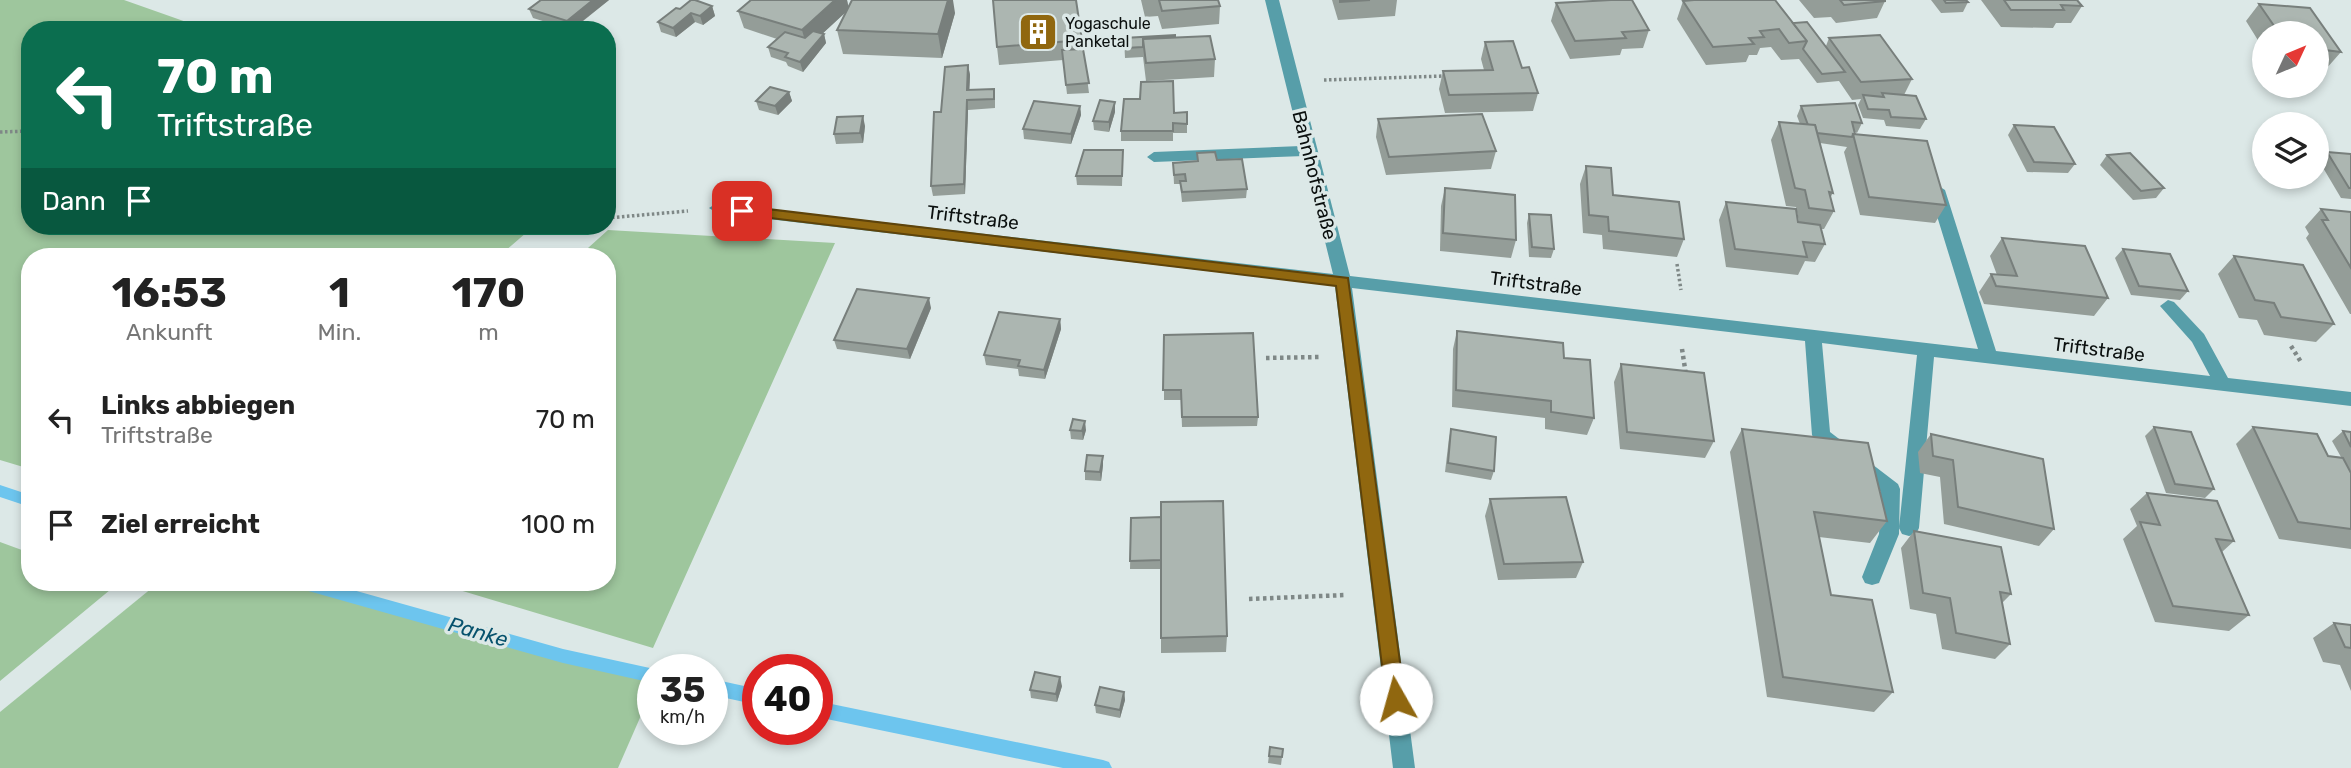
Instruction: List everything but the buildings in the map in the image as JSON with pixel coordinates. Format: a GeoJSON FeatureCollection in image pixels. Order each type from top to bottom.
{"type":"FeatureCollection","features":[{"type":"Feature","properties":{"kind":"street","name":"Bahnhofstraße"},"geometry":{"type":"LineString","coordinates":[[1272,0],[1343,282],[1404,768]]}},
{"type":"Feature","properties":{"kind":"street"},"geometry":{"type":"LineString","coordinates":[[1154,157],[1309,151]]}},
{"type":"Feature","properties":{"kind":"street"},"geometry":{"type":"LineString","coordinates":[[1932,173],[1989,357]]}},
{"type":"Feature","properties":{"kind":"street","name":"Triftstraße"},"geometry":{"type":"LineString","coordinates":[[717,208],[2351,399]]}},
{"type":"Feature","properties":{"kind":"street"},"geometry":{"type":"LineString","coordinates":[[2168,306],[2198,338],[2223,384]]}},
{"type":"Feature","properties":{"kind":"street"},"geometry":{"type":"LineString","coordinates":[[1813,337],[1821,435],[1891,489],[1889,534],[1872,578]]}},
{"type":"Feature","properties":{"kind":"street"},"geometry":{"type":"LineString","coordinates":[[1909,528],[1926,350]]}},
{"type":"Feature","properties":{"kind":"path"},"geometry":{"type":"LineString","coordinates":[[1292,81],[1451,75]]}},
{"type":"Feature","properties":{"kind":"path"},"geometry":{"type":"LineString","coordinates":[[0,132],[21,131]]}},
{"type":"Feature","properties":{"kind":"path"},"geometry":{"type":"LineString","coordinates":[[616,217],[717,208]]}},
{"type":"Feature","properties":{"kind":"path"},"geometry":{"type":"LineString","coordinates":[[1266,358],[1352,357]]}},
{"type":"Feature","properties":{"kind":"path"},"geometry":{"type":"LineString","coordinates":[[1249,599],[1382,593]]}},
{"type":"Feature","properties":{"kind":"green space"},"geometry":{"type":"Polygon","coordinates":[[[0,0],[124,0],[184,21],[21,21],[21,235],[524,235],[508,248],[21,248],[21,466],[0,460],[0,0]]]}},
{"type":"Feature","properties":{"kind":"green space"},"geometry":{"type":"Polygon","coordinates":[[[616,230],[835,243],[653,648],[463,591],[616,591],[616,248],[588,248],[602,235],[616,235],[616,230]]]}},
{"type":"Feature","properties":{"kind":"green space"},"geometry":{"type":"Polygon","coordinates":[[[0,542],[21,550],[21,591],[109,591],[0,681],[0,542]]]}},
{"type":"Feature","properties":{"kind":"green space"},"geometry":{"type":"Polygon","coordinates":[[[148,591],[342,591],[637,671],[637,725],[618,768],[0,768],[0,712],[148,591]]]}},
{"type":"Feature","properties":{"kind":"waterway","name":"Panke"},"geometry":{"type":"LineString","coordinates":[[0,491],[21,498]]}},
{"type":"Feature","properties":{"kind":"waterway","name":"Panke"},"geometry":{"type":"LineString","coordinates":[[333,591],[563,656],[637,672]]}},
{"type":"Feature","properties":{"kind":"waterway","name":"Panke"},"geometry":{"type":"LineString","coordinates":[[728,690],[742,694]]}},
{"type":"Feature","properties":{"kind":"waterway","name":"Panke"},"geometry":{"type":"LineString","coordinates":[[833,712],[1103,768]]}},
{"type":"Feature","properties":{"kind":"place","name":"Yogaschule Panketal"},"geometry":{"type":"Point","coordinates":[1038,32]}},
{"type":"Feature","properties":{"kind":"route"},"geometry":{"type":"LineString","coordinates":[[742,211],[1343,282],[1396,699]]}}]}
